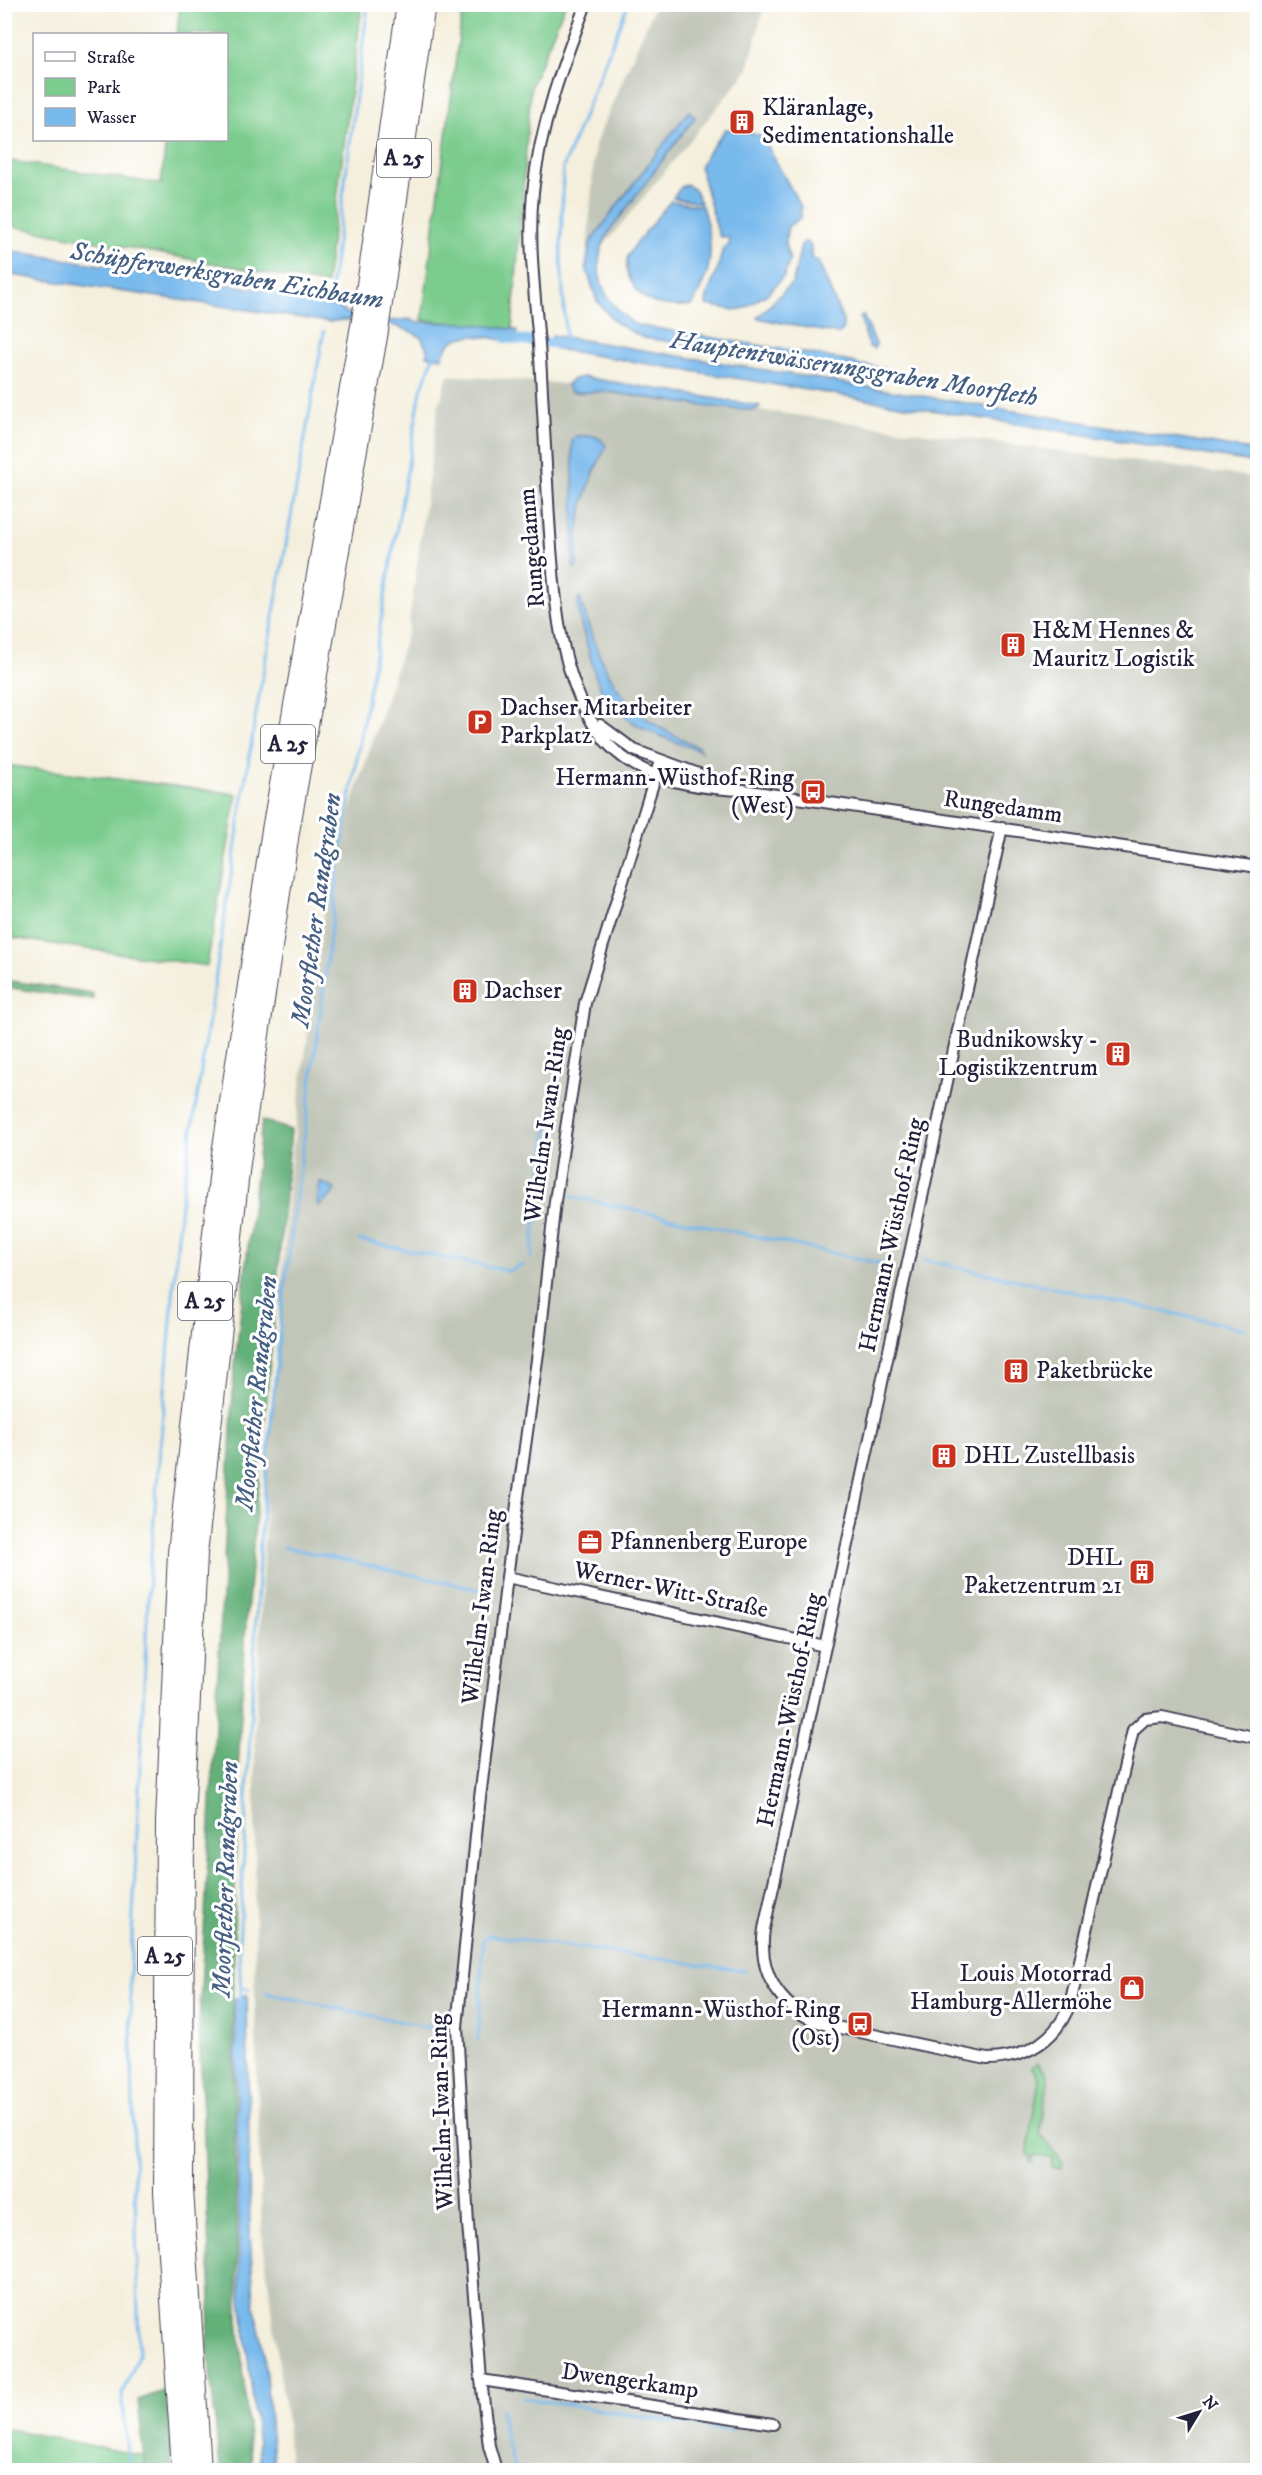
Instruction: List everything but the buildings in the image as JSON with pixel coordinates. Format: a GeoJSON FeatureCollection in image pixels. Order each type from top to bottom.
{"type":"FeatureCollection","features":[{"type":"Feature","properties":{"kind":"highway","name":"A 25"},"geometry":{"type":"LineString","coordinates":[[373,310],[407,4]]}},
{"type":"Feature","properties":{"kind":"highway","name":"A 25"},"geometry":{"type":"LineString","coordinates":[[182,2470],[164,2192],[166,1822],[178,1553],[221,1160],[272,830],[373,310],[425,4]]}},
{"type":"Feature","properties":{"kind":"highway","name":"A 25"},"geometry":{"type":"LineString","coordinates":[[201,2470],[183,2189],[184,1820],[197,1554],[240,1162],[289,832],[369,330]]}},
{"type":"Feature","properties":{"kind":"street","name":"Rungedamm"},"geometry":{"type":"LineString","coordinates":[[586,4],[557,78],[539,148],[531,232],[554,586],[571,675],[597,730],[608,743],[632,763],[655,775],[690,785],[743,790],[877,811],[1002,827],[1257,867]]}},
{"type":"Feature","properties":{"kind":"street","name":"Rungedamm"},"geometry":{"type":"LineString","coordinates":[[588,713],[614,737],[633,750],[743,790]]}},
{"type":"Feature","properties":{"kind":"street","name":"Wilhelm-Iwan-Ring"},"geometry":{"type":"LineString","coordinates":[[496,2470],[489,2446],[481,2380],[468,2224],[457,2028],[479,1806],[507,1577],[540,1338],[555,1201],[585,1003],[660,761]]}},
{"type":"Feature","properties":{"kind":"street","name":"Hermann-Wüsthof-Ring"},"geometry":{"type":"LineString","coordinates":[[1002,827],[764,1929],[763,1951],[770,1980],[786,2003],[808,2019],[841,2029],[987,2059],[1017,2056],[1049,2037],[1065,2017],[1074,1990],[1129,1737],[1138,1724],[1145,1719],[1162,1717],[1257,1738]]}},
{"type":"Feature","properties":{"kind":"street","name":"Werner-Witt-Straße"},"geometry":{"type":"LineString","coordinates":[[507,1577],[825,1646]]}},
{"type":"Feature","properties":{"kind":"street","name":"Dwengerkamp"},"geometry":{"type":"LineString","coordinates":[[481,2380],[773,2424]]}},
{"type":"Feature","properties":{"kind":"shaded area"},"geometry":{"type":"Polygon","coordinates":[[[655,5],[764,5],[748,70],[586,267],[595,144],[655,5]]]}},
{"type":"Feature","properties":{"kind":"shaded area"},"geometry":{"type":"Polygon","coordinates":[[[448,375],[567,384],[1257,478],[1257,2470],[290,2470],[288,2433],[262,2234],[255,2003],[255,1739],[268,1454],[290,1170],[329,875],[408,631],[438,408],[448,375]]]}},
{"type":"Feature","properties":{"kind":"green space"},"geometry":{"type":"Polygon","coordinates":[[[180,5],[362,5],[326,284],[5,225],[5,160],[161,184],[166,141],[228,141],[228,33],[177,33],[180,5]]]}},
{"type":"Feature","properties":{"kind":"green space"},"geometry":{"type":"Polygon","coordinates":[[[463,5],[565,5],[531,86],[512,330],[422,320],[463,5]]]}},
{"type":"Feature","properties":{"kind":"green space"},"geometry":{"type":"Polygon","coordinates":[[[5,765],[237,794],[207,966],[5,937],[5,765]]]}},
{"type":"Feature","properties":{"kind":"green space"},"geometry":{"type":"Polygon","coordinates":[[[4,980],[92,993],[94,997],[92,1000],[5,987],[4,980]]]}},
{"type":"Feature","properties":{"kind":"green space"},"geometry":{"type":"Polygon","coordinates":[[[262,1120],[291,1130],[246,1624],[237,1789],[233,1997],[238,2318],[252,2470],[220,2470],[207,2340],[211,2298],[199,2027],[234,1373],[262,1120]]]}},
{"type":"Feature","properties":{"kind":"green space"},"geometry":{"type":"Polygon","coordinates":[[[1037,2063],[1048,2081],[1040,2134],[1063,2164],[1061,2168],[1052,2167],[1052,2158],[1034,2155],[1030,2163],[1030,2156],[1027,2156],[1039,2080],[1032,2067],[1037,2063]]]}},
{"type":"Feature","properties":{"kind":"green space"},"geometry":{"type":"Polygon","coordinates":[[[166,2390],[173,2470],[145,2470],[138,2400],[166,2390]]]}},
{"type":"Feature","properties":{"kind":"green space"},"geometry":{"type":"Polygon","coordinates":[[[4,2428],[144,2456],[145,2470],[5,2470],[4,2428]]]}},
{"type":"Feature","properties":{"kind":"water"},"geometry":{"type":"Polygon","coordinates":[[[689,111],[695,117],[609,232],[602,246],[599,272],[607,296],[624,316],[636,325],[823,356],[860,366],[885,369],[891,378],[717,348],[643,338],[616,323],[597,301],[586,267],[590,243],[689,111]]]}},
{"type":"Feature","properties":{"kind":"water"},"geometry":{"type":"Polygon","coordinates":[[[731,129],[762,136],[801,207],[801,218],[788,226],[785,244],[790,260],[784,276],[767,294],[745,308],[735,310],[706,305],[707,295],[723,248],[729,245],[729,238],[719,236],[700,167],[725,130],[731,129]]]}},
{"type":"Feature","properties":{"kind":"water"},"geometry":{"type":"Polygon","coordinates":[[[687,184],[696,192],[701,203],[673,198],[681,187],[687,184]]]}},
{"type":"Feature","properties":{"kind":"water"},"geometry":{"type":"Polygon","coordinates":[[[671,201],[702,206],[708,229],[710,253],[708,269],[693,305],[670,306],[648,300],[634,287],[628,275],[627,262],[630,252],[671,201]]]}},
{"type":"Feature","properties":{"kind":"water"},"geometry":{"type":"Polygon","coordinates":[[[808,242],[811,247],[811,258],[818,261],[843,321],[843,330],[838,334],[757,318],[793,282],[801,245],[808,242]]]}},
{"type":"Feature","properties":{"kind":"water"},"geometry":{"type":"Polygon","coordinates":[[[4,250],[291,294],[339,308],[348,313],[394,321],[409,319],[415,322],[466,323],[517,330],[518,343],[485,337],[463,337],[447,347],[442,358],[427,356],[427,349],[421,337],[388,324],[364,320],[329,322],[5,274],[4,250]]]}},
{"type":"Feature","properties":{"kind":"water"},"geometry":{"type":"Polygon","coordinates":[[[863,315],[876,344],[874,349],[869,347],[860,317],[863,315]]]}},
{"type":"Feature","properties":{"kind":"water"},"geometry":{"type":"Polygon","coordinates":[[[552,335],[1257,451],[1257,463],[562,350],[553,348],[552,335]]]}},
{"type":"Feature","properties":{"kind":"water"},"geometry":{"type":"Polygon","coordinates":[[[583,377],[760,406],[756,410],[737,409],[606,392],[569,391],[567,384],[583,377]]]}},
{"type":"Feature","properties":{"kind":"water"},"geometry":{"type":"Polygon","coordinates":[[[576,436],[598,437],[606,447],[583,504],[575,569],[573,566],[572,440],[576,436]]]}},
{"type":"Feature","properties":{"kind":"water"},"geometry":{"type":"Polygon","coordinates":[[[578,598],[580,598],[600,657],[624,698],[649,721],[698,747],[701,751],[655,734],[626,718],[604,695],[596,676],[581,623],[578,598]]]}},
{"type":"Feature","properties":{"kind":"water"},"geometry":{"type":"Polygon","coordinates":[[[320,1182],[335,1189],[331,1196],[319,1206],[317,1204],[320,1182]]]}},
{"type":"Feature","properties":{"kind":"water"},"geometry":{"type":"Polygon","coordinates":[[[247,1994],[250,2233],[254,2303],[264,2354],[274,2470],[261,2470],[240,2290],[235,1999],[247,1994]]]}},
{"type":"Feature","properties":{"kind":"waterway","name":"Schüpferwerksgraben Eichbaum"},"geometry":{"type":"LineString","coordinates":[[330,295],[368,4]]}},
{"type":"Feature","properties":{"kind":"waterway"},"geometry":{"type":"LineString","coordinates":[[566,341],[561,256],[563,168],[628,4]]}},
{"type":"Feature","properties":{"kind":"waterway"},"geometry":{"type":"LineString","coordinates":[[130,2470],[122,2394],[139,2356],[130,1978],[149,1578],[181,1202],[255,719],[324,331]]}},
{"type":"Feature","properties":{"kind":"waterway","name":"Hauptentwässerungsgraben Moorfleth"},"geometry":{"type":"LineString","coordinates":[[505,338],[567,345]]}},
{"type":"Feature","properties":{"kind":"waterway","name":"Moorflether Randgraben"},"geometry":{"type":"LineString","coordinates":[[241,1999],[239,1947],[260,1542],[281,1316],[342,844],[421,390],[434,355]]}},
{"type":"Feature","properties":{"kind":"waterway"},"geometry":{"type":"LineString","coordinates":[[575,527],[576,504]]}},
{"type":"Feature","properties":{"kind":"waterway"},"geometry":{"type":"LineString","coordinates":[[531,1257],[548,1123]]}},
{"type":"Feature","properties":{"kind":"waterway"},"geometry":{"type":"LineString","coordinates":[[570,1196],[888,1265]]}},
{"type":"Feature","properties":{"kind":"waterway"},"geometry":{"type":"LineString","coordinates":[[359,1240],[508,1271],[523,1265]]}},
{"type":"Feature","properties":{"kind":"waterway"},"geometry":{"type":"LineString","coordinates":[[924,1260],[1245,1329]]}},
{"type":"Feature","properties":{"kind":"waterway"},"geometry":{"type":"LineString","coordinates":[[284,1547],[486,1591]]}},
{"type":"Feature","properties":{"kind":"waterway"},"geometry":{"type":"LineString","coordinates":[[478,2040],[483,1941],[489,1935],[744,1971]]}},
{"type":"Feature","properties":{"kind":"waterway"},"geometry":{"type":"LineString","coordinates":[[241,1987],[250,1989]]}},
{"type":"Feature","properties":{"kind":"waterway"},"geometry":{"type":"LineString","coordinates":[[266,1993],[444,2031]]}},
{"type":"Feature","properties":{"kind":"waterway"},"geometry":{"type":"LineString","coordinates":[[524,2398],[733,2431]]}},
{"type":"Feature","properties":{"kind":"waterway"},"geometry":{"type":"LineString","coordinates":[[501,2409],[504,2431],[515,2470]]}},
{"type":"Feature","properties":{"kind":"place","name":"Kläranlage, Sedimentationshalle"},"geometry":{"type":"Point","coordinates":[742,122]}},
{"type":"Feature","properties":{"kind":"place","name":"H&M Hennes & Mauritz Logistik"},"geometry":{"type":"Point","coordinates":[1013,645]}},
{"type":"Feature","properties":{"kind":"place","name":"Dachser Mitarbeiter Parkplatz"},"geometry":{"type":"Point","coordinates":[480,722]}},
{"type":"Feature","properties":{"kind":"place","name":"Hermann-Wüsthof-Ring (West)"},"geometry":{"type":"Point","coordinates":[813,792]}},
{"type":"Feature","properties":{"kind":"place","name":"Dachser"},"geometry":{"type":"Point","coordinates":[465,991]}},
{"type":"Feature","properties":{"kind":"place","name":"Budnikowsky - Logistikzentrum"},"geometry":{"type":"Point","coordinates":[1118,1054]}},
{"type":"Feature","properties":{"kind":"place","name":"Paketbrücke"},"geometry":{"type":"Point","coordinates":[1016,1371]}},
{"type":"Feature","properties":{"kind":"place","name":"DHL Zustellbasis"},"geometry":{"type":"Point","coordinates":[944,1456]}},
{"type":"Feature","properties":{"kind":"place","name":"Pfannenberg Europe"},"geometry":{"type":"Point","coordinates":[590,1542]}},
{"type":"Feature","properties":{"kind":"place","name":"DHL Paketzentrum 21"},"geometry":{"type":"Point","coordinates":[1142,1572]}},
{"type":"Feature","properties":{"kind":"place","name":"Louis Motorrad Hamburg-Allermöhe"},"geometry":{"type":"Point","coordinates":[1132,1988]}},
{"type":"Feature","properties":{"kind":"place","name":"Hermann-Wüsthof-Ring (Ost)"},"geometry":{"type":"Point","coordinates":[860,2024]}}]}
